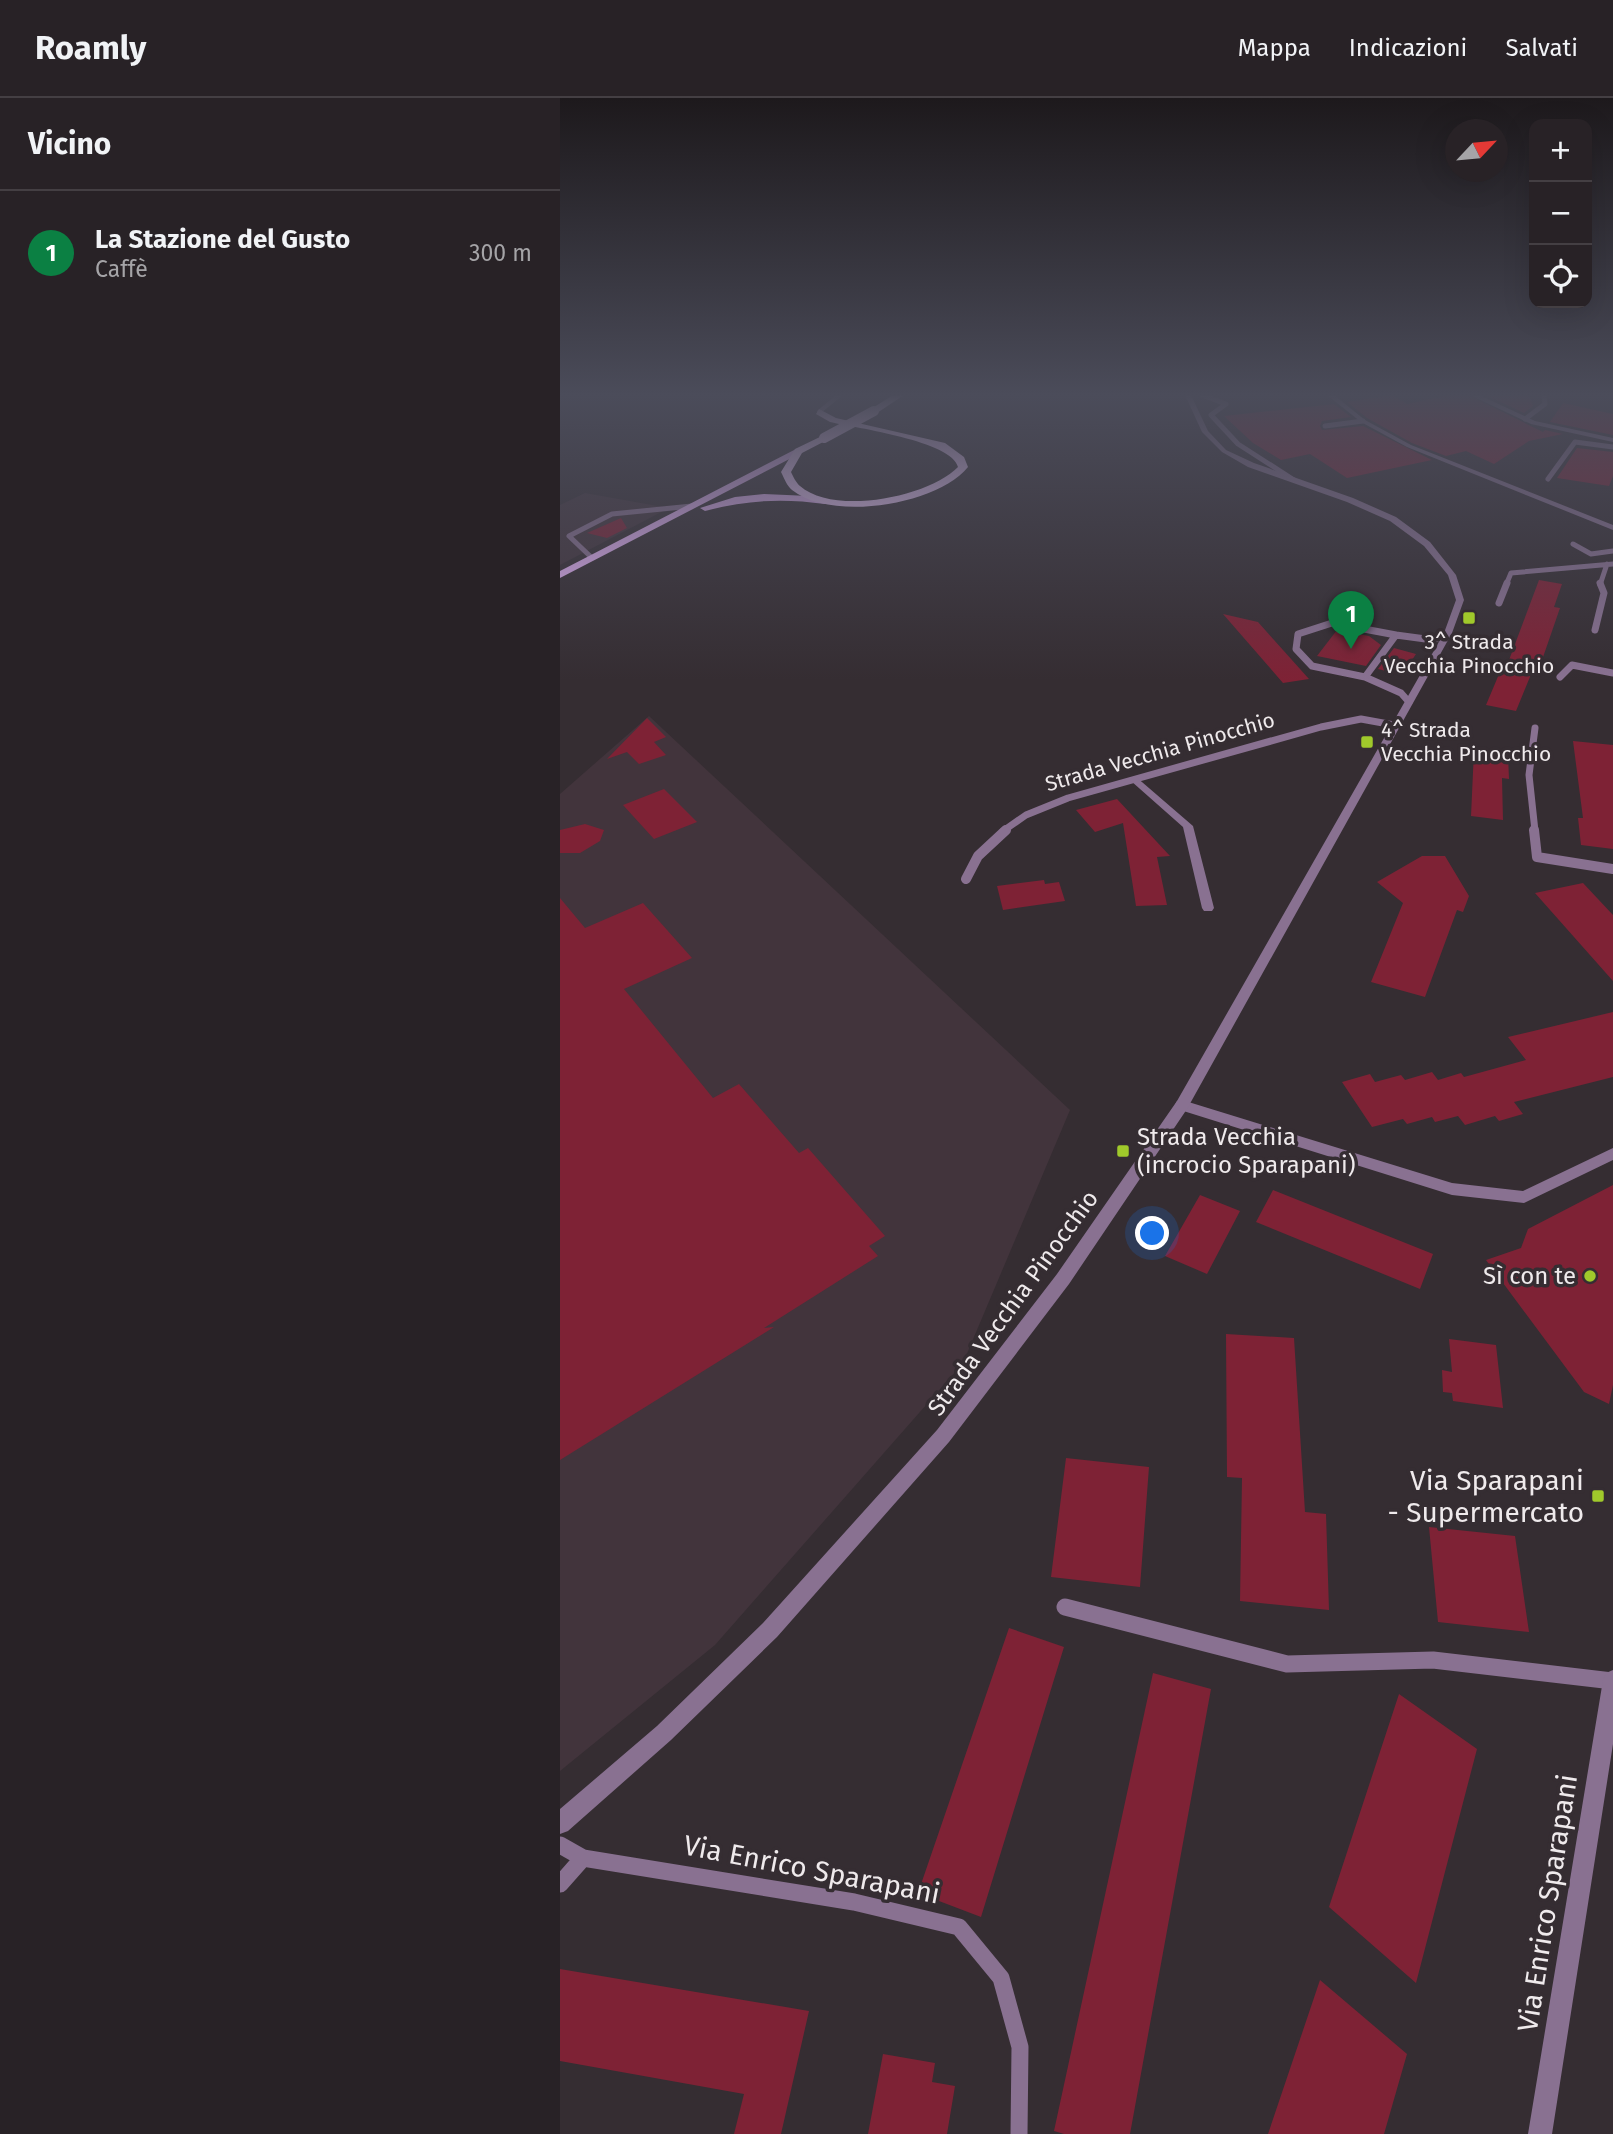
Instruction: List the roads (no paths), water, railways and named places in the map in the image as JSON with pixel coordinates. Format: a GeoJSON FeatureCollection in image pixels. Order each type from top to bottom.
{"type":"FeatureCollection","features":[{"type":"Feature","properties":{"kind":"highway"},"geometry":{"type":"LineString","coordinates":[[800,490],[825,501],[904,499],[930,490]]}},
{"type":"Feature","properties":{"kind":"main road"},"geometry":{"type":"LineString","coordinates":[[560,575],[723,490]]}},
{"type":"Feature","properties":{"kind":"main road"},"geometry":{"type":"LineString","coordinates":[[650,528],[725,501],[751,497],[794,497],[825,501]]}},
{"type":"Feature","properties":{"kind":"street","name":"Strada Vecchia Pinocchio"},"geometry":{"type":"LineString","coordinates":[[560,1823],[664,1733],[770,1630],[943,1436],[1063,1279],[1182,1105],[1448,633],[1460,600],[1452,575],[1427,544],[1393,519],[1319,490]]}},
{"type":"Feature","properties":{"kind":"street"},"geometry":{"type":"LineString","coordinates":[[1518,490],[1613,528]]}},
{"type":"Feature","properties":{"kind":"street"},"geometry":{"type":"LineString","coordinates":[[1135,779],[1188,826],[1208,908]]}},
{"type":"Feature","properties":{"kind":"street"},"geometry":{"type":"LineString","coordinates":[[1182,1105],[1452,1189],[1524,1197],[1613,1154]]}},
{"type":"Feature","properties":{"kind":"street","name":"Via Enrico Sparapani"},"geometry":{"type":"LineString","coordinates":[[1540,2134],[1613,1681]]}},
{"type":"Feature","properties":{"kind":"lane"},"geometry":{"type":"LineString","coordinates":[[592,558],[569,536],[612,514],[692,506]]}},
{"type":"Feature","properties":{"kind":"lane"},"geometry":{"type":"LineString","coordinates":[[1573,544],[1591,554],[1613,551]]}},
{"type":"Feature","properties":{"kind":"lane"},"geometry":{"type":"LineString","coordinates":[[1499,603],[1511,573],[1610,564]]}},
{"type":"Feature","properties":{"kind":"lane"},"geometry":{"type":"LineString","coordinates":[[1595,630],[1604,593],[1600,584],[1610,564]]}},
{"type":"Feature","properties":{"kind":"lane"},"geometry":{"type":"LineString","coordinates":[[1409,702],[1401,693],[1365,677],[1312,666],[1296,649],[1298,634],[1332,623],[1433,640],[1448,633]]}},
{"type":"Feature","properties":{"kind":"lane"},"geometry":{"type":"LineString","coordinates":[[1365,677],[1396,635]]}},
{"type":"Feature","properties":{"kind":"lane"},"geometry":{"type":"LineString","coordinates":[[1560,677],[1572,665],[1613,673]]}},
{"type":"Feature","properties":{"kind":"lane","name":"Strada Vecchia Pinocchio"},"geometry":{"type":"LineString","coordinates":[[966,879],[978,856],[1000,834],[1026,815],[1068,798],[1321,727],[1361,719],[1394,725]]}},
{"type":"Feature","properties":{"kind":"lane"},"geometry":{"type":"LineString","coordinates":[[1535,728],[1530,775],[1536,857],[1613,869]]}},
{"type":"Feature","properties":{"kind":"lane","name":"Via Enrico Sparapani"},"geometry":{"type":"LineString","coordinates":[[1065,1607],[1287,1664],[1433,1660],[1613,1681]]}},
{"type":"Feature","properties":{"kind":"lane","name":"Via Enrico Sparapani"},"geometry":{"type":"LineString","coordinates":[[560,1845],[583,1858],[854,1902],[959,1927],[1002,1978],[1020,2047],[1019,2134]]}},
{"type":"Feature","properties":{"kind":"lane"},"geometry":{"type":"LineString","coordinates":[[560,1884],[583,1858]]}},
{"type":"Feature","properties":{"kind":"place","name":"3^ Strada Vecchia Pinocchio"},"geometry":{"type":"Point","coordinates":[1469,618]}},
{"type":"Feature","properties":{"kind":"place","name":"La Stazione del Gusto"},"geometry":{"type":"Point","coordinates":[1351,649]}},
{"type":"Feature","properties":{"kind":"place","name":"4^ Strada Vecchia Pinocchio"},"geometry":{"type":"Point","coordinates":[1367,742]}},
{"type":"Feature","properties":{"kind":"place","name":"Strada Vecchia (incrocio Sparapani)"},"geometry":{"type":"Point","coordinates":[1123,1151]}},
{"type":"Feature","properties":{"kind":"place","name":"Sì con te"},"geometry":{"type":"Point","coordinates":[1590,1276]}},
{"type":"Feature","properties":{"kind":"place","name":"Via Sparapani - Supermercato"},"geometry":{"type":"Point","coordinates":[1598,1496]}}]}
